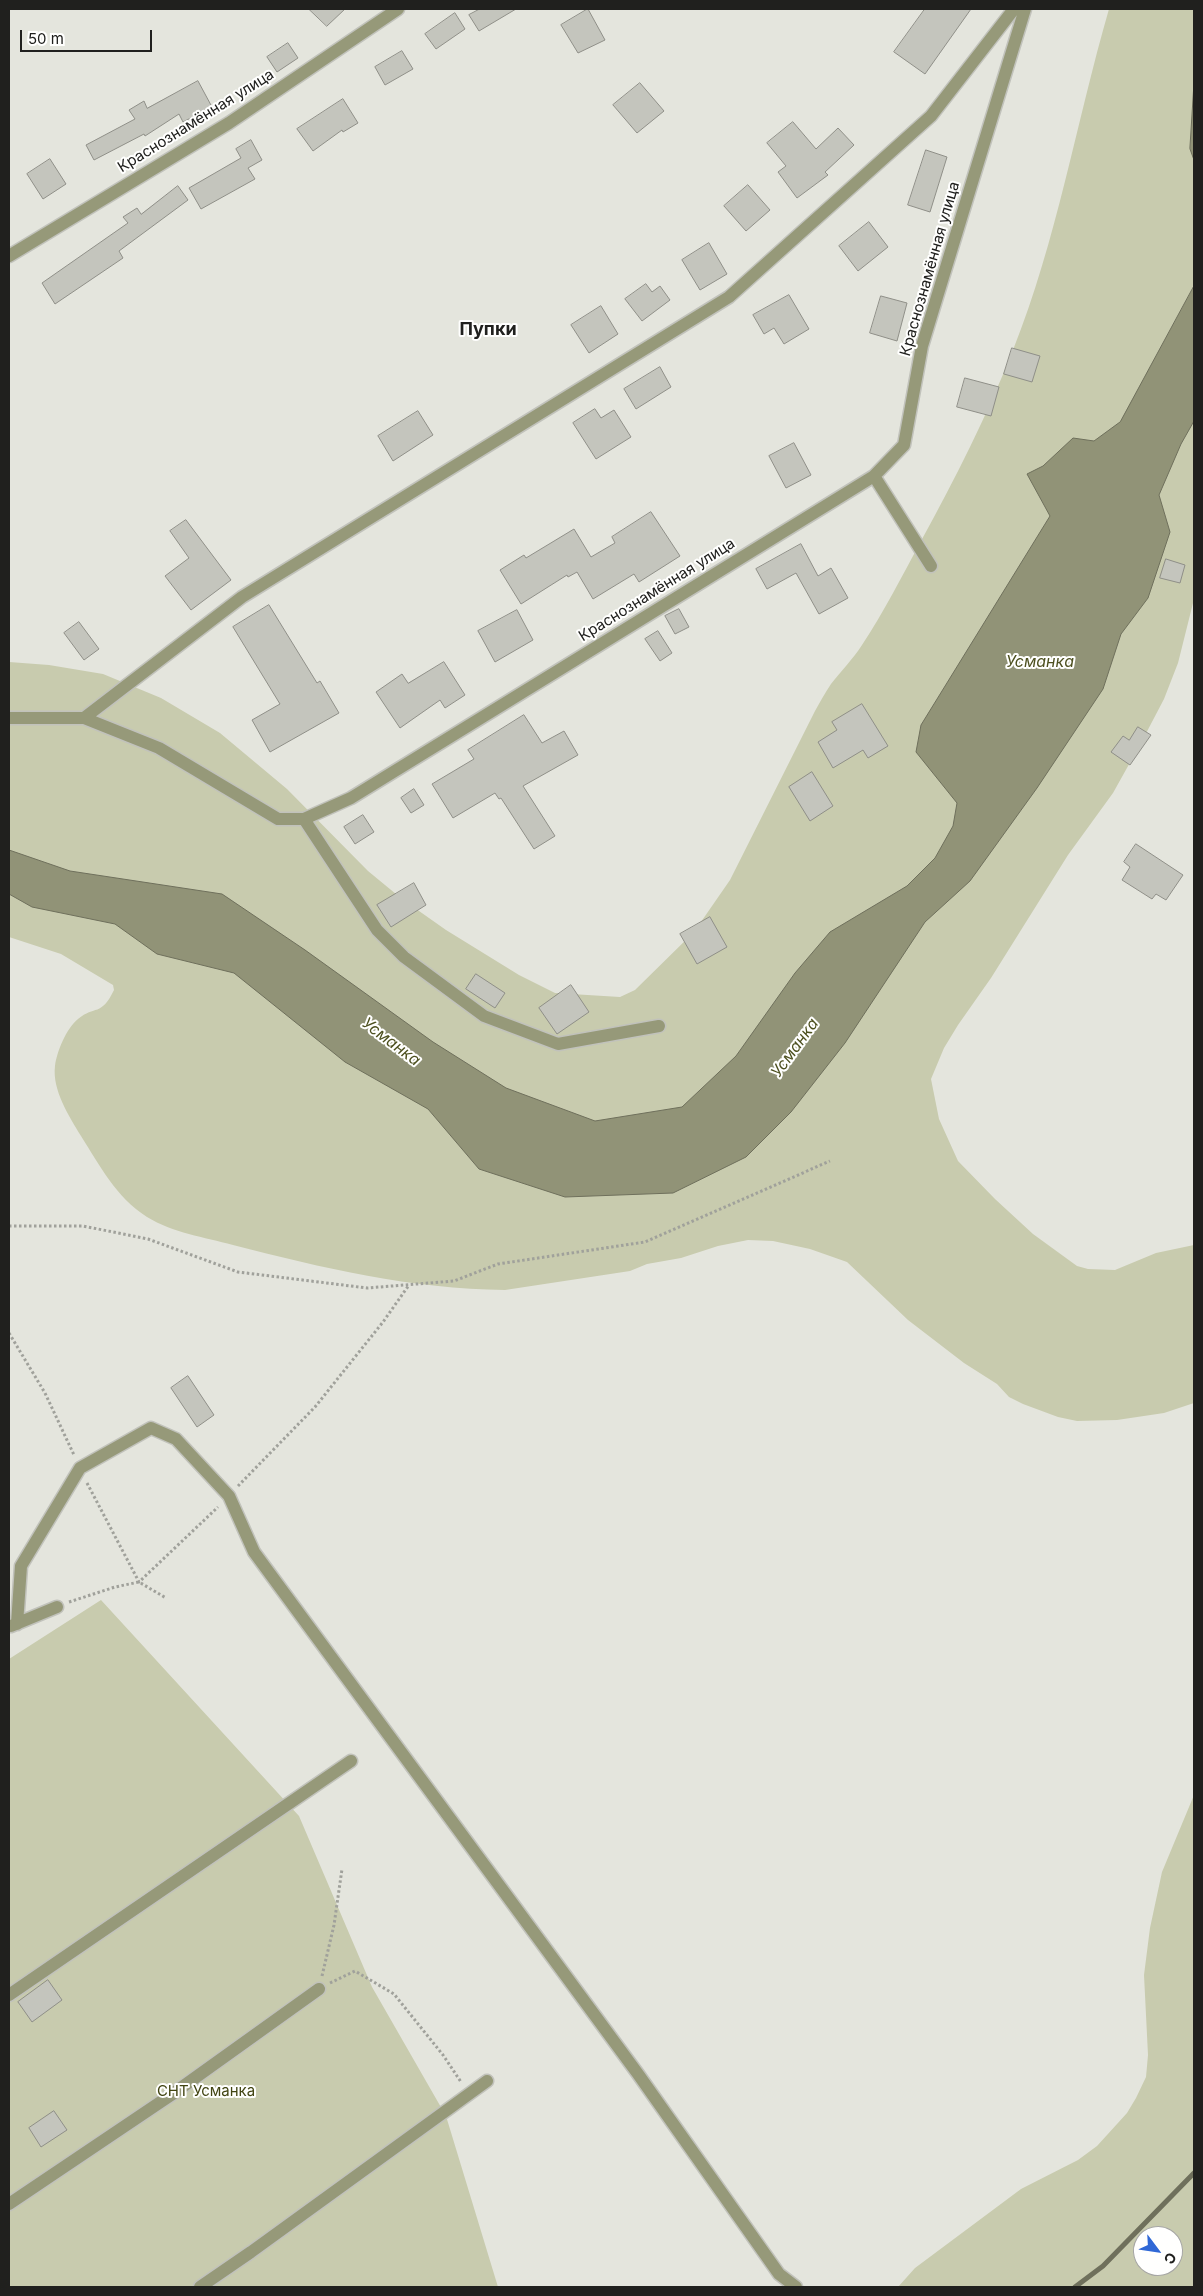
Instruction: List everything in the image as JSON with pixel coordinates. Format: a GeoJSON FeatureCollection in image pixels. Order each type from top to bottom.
{"type":"FeatureCollection","features":[{"type":"Feature","properties":{"kind":"street","name":"Краснознамённая улица"},"geometry":{"type":"LineString","coordinates":[[9,256],[229,123],[398,9]]}},
{"type":"Feature","properties":{"kind":"street"},"geometry":{"type":"LineString","coordinates":[[84,718],[242,597],[729,297],[931,116],[1014,9]]}},
{"type":"Feature","properties":{"kind":"street","name":"Краснознамённая улица"},"geometry":{"type":"LineString","coordinates":[[9,718],[84,718],[159,748],[278,819],[304,819],[351,798],[874,476],[904,445],[922,346],[1025,9]]}},
{"type":"Feature","properties":{"kind":"street"},"geometry":{"type":"LineString","coordinates":[[874,476],[931,566]]}},
{"type":"Feature","properties":{"kind":"street"},"geometry":{"type":"LineString","coordinates":[[304,819],[377,930],[404,957],[484,1016],[558,1044],[658,1026]]}},
{"type":"Feature","properties":{"kind":"street"},"geometry":{"type":"LineString","coordinates":[[13,1625],[21,1566],[80,1468],[151,1428],[176,1439],[229,1496],[254,1552],[603,2027],[779,2274],[796,2287]]}},
{"type":"Feature","properties":{"kind":"street"},"geometry":{"type":"LineString","coordinates":[[13,1625],[56,1607]]}},
{"type":"Feature","properties":{"kind":"street"},"geometry":{"type":"LineString","coordinates":[[9,1995],[351,1761]]}},
{"type":"Feature","properties":{"kind":"street"},"geometry":{"type":"LineString","coordinates":[[9,2204],[171,2095],[318,1989]]}},
{"type":"Feature","properties":{"kind":"street"},"geometry":{"type":"LineString","coordinates":[[200,2287],[252,2252],[487,2082]]}},
{"type":"Feature","properties":{"kind":"path"},"geometry":{"type":"LineString","coordinates":[[9,1226],[83,1226],[111,1231],[148,1239],[238,1272],[367,1288],[454,1282],[498,1264],[644,1242],[830,1161]]}},
{"type":"Feature","properties":{"kind":"path"},"geometry":{"type":"LineString","coordinates":[[151,1572],[229,1496],[315,1407],[383,1322],[409,1285]]}},
{"type":"Feature","properties":{"kind":"path"},"geometry":{"type":"LineString","coordinates":[[56,1607],[115,1587],[139,1582],[166,1598]]}},
{"type":"Feature","properties":{"kind":"path"},"geometry":{"type":"LineString","coordinates":[[318,1989],[334,1925],[342,1869]]}},
{"type":"Feature","properties":{"kind":"path"},"geometry":{"type":"LineString","coordinates":[[318,1989],[355,1971],[394,1994],[443,2055],[470,2095]]}},
{"type":"Feature","properties":{"kind":"green space"},"geometry":{"type":"Polygon","coordinates":[[[1109,9],[1194,9],[1194,599],[1178,663],[1164,699],[1142,741],[1113,793],[1068,855],[991,978],[958,1025],[944,1048],[931,1079],[939,1119],[958,1161],[1033,1234],[1077,1266],[1088,1269],[1115,1270],[1156,1253],[1194,1245],[1194,1403],[1164,1413],[1117,1420],[1077,1421],[1058,1417],[1023,1404],[1009,1397],[997,1384],[964,1363],[908,1320],[847,1262],[810,1249],[773,1241],[748,1240],[718,1246],[681,1258],[647,1264],[630,1271],[505,1290],[470,1289],[368,1276],[300,1262],[178,1231],[147,1217],[136,1209],[126,1200],[102,1170],[71,1120],[62,1102],[55,1075],[58,1054],[70,1028],[78,1019],[105,1004],[114,990],[113,985],[61,954],[9,937],[9,662],[49,665],[103,674],[161,698],[220,733],[287,789],[368,871],[402,899],[446,930],[519,975],[555,993],[620,997],[635,990],[694,932],[730,880],[815,711],[831,684],[858,650],[878,620],[934,518],[970,447],[1013,350],[1042,266],[1109,9]]]}},
{"type":"Feature","properties":{"kind":"green space","name":"СНТ Усманка"},"geometry":{"type":"Polygon","coordinates":[[[101,1600],[299,1816],[372,1987],[446,2116],[498,2287],[9,2287],[9,1659],[101,1600]]]}},
{"type":"Feature","properties":{"kind":"green space"},"geometry":{"type":"Polygon","coordinates":[[[1194,1795],[1194,2287],[898,2287],[915,2268],[1021,2189],[1078,2160],[1097,2146],[1127,2113],[1146,2077],[1148,2055],[1144,1975],[1150,1928],[1162,1872],[1194,1795]]]}},
{"type":"Feature","properties":{"kind":"water"},"geometry":{"type":"Polygon","coordinates":[[[1194,83],[1194,160],[1190,149],[1194,83]]]}},
{"type":"Feature","properties":{"kind":"water","name":"Усманка"},"geometry":{"type":"Polygon","coordinates":[[[1194,286],[1194,421],[1181,444],[1159,495],[1170,532],[1148,598],[1121,634],[1103,689],[1037,788],[970,881],[925,922],[845,1043],[791,1112],[746,1157],[673,1193],[565,1197],[479,1169],[428,1109],[345,1062],[234,973],[157,954],[115,924],[32,907],[9,894],[9,850],[70,871],[222,894],[305,950],[433,1042],[506,1088],[595,1121],[682,1107],[736,1056],[795,973],[830,932],[907,886],[935,858],[953,826],[957,803],[916,752],[921,725],[1050,516],[1027,474],[1043,466],[1073,438],[1094,441],[1120,422],[1194,286]]]}},
{"type":"Feature","properties":{"kind":"building"},"geometry":{"type":"Polygon","coordinates":[[[309,9],[345,9],[327,26],[309,9]]]}},
{"type":"Feature","properties":{"kind":"building"},"geometry":{"type":"Polygon","coordinates":[[[480,9],[516,9],[479,31],[469,15],[480,9]]]}},
{"type":"Feature","properties":{"kind":"building"},"geometry":{"type":"Polygon","coordinates":[[[588,9],[605,40],[578,53],[561,25],[588,9]]]}},
{"type":"Feature","properties":{"kind":"building"},"geometry":{"type":"Polygon","coordinates":[[[925,9],[971,9],[925,74],[894,52],[925,9]]]}},
{"type":"Feature","properties":{"kind":"building"},"geometry":{"type":"Polygon","coordinates":[[[455,13],[465,29],[436,49],[425,34],[455,13]]]}},
{"type":"Feature","properties":{"kind":"building"},"geometry":{"type":"Polygon","coordinates":[[[288,43],[298,58],[277,72],[267,57],[288,43]]]}},
{"type":"Feature","properties":{"kind":"building"},"geometry":{"type":"Polygon","coordinates":[[[402,51],[413,69],[385,85],[375,67],[402,51]]]}},
{"type":"Feature","properties":{"kind":"building"},"geometry":{"type":"Polygon","coordinates":[[[198,81],[212,107],[183,122],[179,114],[145,136],[144,134],[94,160],[86,145],[135,119],[129,110],[144,101],[147,108],[198,81]]]}},
{"type":"Feature","properties":{"kind":"building"},"geometry":{"type":"Polygon","coordinates":[[[640,83],[664,111],[637,133],[613,105],[640,83]]]}},
{"type":"Feature","properties":{"kind":"building"},"geometry":{"type":"Polygon","coordinates":[[[343,99],[358,123],[343,132],[342,130],[313,151],[297,129],[343,99]]]}},
{"type":"Feature","properties":{"kind":"building"},"geometry":{"type":"Polygon","coordinates":[[[793,122],[816,149],[838,128],[854,145],[825,172],[828,175],[797,198],[778,172],[786,166],[767,143],[793,122]]]}},
{"type":"Feature","properties":{"kind":"building"},"geometry":{"type":"Polygon","coordinates":[[[251,140],[262,160],[248,168],[255,179],[201,209],[189,188],[241,158],[236,149],[251,140]]]}},
{"type":"Feature","properties":{"kind":"building"},"geometry":{"type":"Polygon","coordinates":[[[926,150],[947,157],[930,212],[908,205],[926,150]]]}},
{"type":"Feature","properties":{"kind":"building"},"geometry":{"type":"Polygon","coordinates":[[[50,159],[66,184],[43,199],[27,174],[50,159]]]}},
{"type":"Feature","properties":{"kind":"building"},"geometry":{"type":"Polygon","coordinates":[[[748,185],[770,210],[746,231],[724,206],[748,185]]]}},
{"type":"Feature","properties":{"kind":"building"},"geometry":{"type":"Polygon","coordinates":[[[178,186],[188,200],[119,251],[123,258],[55,304],[42,283],[128,223],[123,217],[137,208],[141,214],[178,186]]]}},
{"type":"Feature","properties":{"kind":"building"},"geometry":{"type":"Polygon","coordinates":[[[869,222],[888,247],[858,271],[839,246],[869,222]]]}},
{"type":"Feature","properties":{"kind":"building"},"geometry":{"type":"Polygon","coordinates":[[[709,243],[727,274],[700,290],[682,260],[709,243]]]}},
{"type":"Feature","properties":{"kind":"building"},"geometry":{"type":"Polygon","coordinates":[[[646,284],[652,292],[660,286],[670,300],[642,321],[625,299],[646,284]]]}},
{"type":"Feature","properties":{"kind":"building"},"geometry":{"type":"Polygon","coordinates":[[[789,295],[809,329],[784,344],[774,328],[764,334],[753,315],[789,295]]]}},
{"type":"Feature","properties":{"kind":"building"},"geometry":{"type":"Polygon","coordinates":[[[881,296],[907,303],[897,341],[870,333],[881,296]]]}},
{"type":"Feature","properties":{"kind":"building"},"geometry":{"type":"Polygon","coordinates":[[[601,306],[618,334],[589,353],[571,325],[601,306]]]}},
{"type":"Feature","properties":{"kind":"building"},"geometry":{"type":"Polygon","coordinates":[[[1012,348],[1040,356],[1032,382],[1004,374],[1012,348]]]}},
{"type":"Feature","properties":{"kind":"building"},"geometry":{"type":"Polygon","coordinates":[[[660,367],[671,387],[636,409],[624,389],[660,367]]]}},
{"type":"Feature","properties":{"kind":"building"},"geometry":{"type":"Polygon","coordinates":[[[965,378],[999,387],[991,416],[957,407],[965,378]]]}},
{"type":"Feature","properties":{"kind":"building"},"geometry":{"type":"Polygon","coordinates":[[[595,409],[601,418],[614,410],[631,437],[596,459],[573,423],[595,409]]]}},
{"type":"Feature","properties":{"kind":"building"},"geometry":{"type":"Polygon","coordinates":[[[418,411],[433,435],[393,461],[378,436],[418,411]]]}},
{"type":"Feature","properties":{"kind":"building"},"geometry":{"type":"Polygon","coordinates":[[[794,443],[811,475],[786,488],[769,456],[794,443]]]}},
{"type":"Feature","properties":{"kind":"building"},"geometry":{"type":"Polygon","coordinates":[[[651,512],[680,556],[639,582],[634,574],[593,599],[577,572],[568,577],[567,575],[521,604],[500,570],[524,555],[526,558],[574,529],[591,557],[615,543],[612,537],[651,512]]]}},
{"type":"Feature","properties":{"kind":"building"},"geometry":{"type":"Polygon","coordinates":[[[186,520],[231,580],[191,610],[165,576],[189,558],[170,531],[186,520]]]}},
{"type":"Feature","properties":{"kind":"building"},"geometry":{"type":"Polygon","coordinates":[[[801,544],[818,576],[831,568],[848,598],[819,614],[796,573],[767,589],[756,569],[801,544]]]}},
{"type":"Feature","properties":{"kind":"building"},"geometry":{"type":"Polygon","coordinates":[[[1166,559],[1185,565],[1180,583],[1160,578],[1166,559]]]}},
{"type":"Feature","properties":{"kind":"building"},"geometry":{"type":"Polygon","coordinates":[[[269,605],[317,683],[320,681],[339,713],[270,752],[252,720],[280,704],[233,627],[269,605]]]}},
{"type":"Feature","properties":{"kind":"building"},"geometry":{"type":"Polygon","coordinates":[[[679,609],[689,627],[675,634],[665,616],[679,609]]]}},
{"type":"Feature","properties":{"kind":"building"},"geometry":{"type":"Polygon","coordinates":[[[517,610],[533,640],[495,662],[478,631],[517,610]]]}},
{"type":"Feature","properties":{"kind":"building"},"geometry":{"type":"Polygon","coordinates":[[[79,622],[99,649],[84,660],[64,633],[79,622]]]}},
{"type":"Feature","properties":{"kind":"building"},"geometry":{"type":"Polygon","coordinates":[[[658,631],[672,653],[660,661],[645,639],[658,631]]]}},
{"type":"Feature","properties":{"kind":"building"},"geometry":{"type":"Polygon","coordinates":[[[444,662],[465,695],[445,708],[440,700],[400,728],[376,692],[402,674],[408,683],[444,662]]]}},
{"type":"Feature","properties":{"kind":"building"},"geometry":{"type":"Polygon","coordinates":[[[862,704],[888,746],[868,758],[863,750],[833,768],[818,742],[837,730],[832,722],[862,704]]]}},
{"type":"Feature","properties":{"kind":"building"},"geometry":{"type":"Polygon","coordinates":[[[524,715],[542,743],[564,731],[578,755],[523,786],[555,836],[534,849],[501,798],[499,799],[495,793],[453,818],[432,784],[474,759],[468,750],[524,715]]]}},
{"type":"Feature","properties":{"kind":"building"},"geometry":{"type":"Polygon","coordinates":[[[1138,727],[1151,735],[1130,765],[1111,752],[1123,736],[1129,740],[1138,727]]]}},
{"type":"Feature","properties":{"kind":"building"},"geometry":{"type":"Polygon","coordinates":[[[812,772],[833,806],[810,821],[789,787],[812,772]]]}},
{"type":"Feature","properties":{"kind":"building"},"geometry":{"type":"Polygon","coordinates":[[[414,789],[424,805],[411,813],[401,798],[414,789]]]}},
{"type":"Feature","properties":{"kind":"building"},"geometry":{"type":"Polygon","coordinates":[[[363,815],[374,832],[355,844],[344,827],[363,815]]]}},
{"type":"Feature","properties":{"kind":"building"},"geometry":{"type":"Polygon","coordinates":[[[1136,844],[1183,875],[1166,900],[1156,894],[1152,899],[1122,880],[1130,867],[1124,862],[1136,844]]]}},
{"type":"Feature","properties":{"kind":"building"},"geometry":{"type":"Polygon","coordinates":[[[414,883],[426,905],[391,927],[377,905],[414,883]]]}},
{"type":"Feature","properties":{"kind":"building"},"geometry":{"type":"Polygon","coordinates":[[[710,917],[727,947],[697,964],[680,934],[710,917]]]}},
{"type":"Feature","properties":{"kind":"building"},"geometry":{"type":"Polygon","coordinates":[[[476,974],[505,993],[495,1008],[466,989],[476,974]]]}},
{"type":"Feature","properties":{"kind":"building"},"geometry":{"type":"Polygon","coordinates":[[[571,985],[589,1012],[557,1034],[539,1008],[571,985]]]}},
{"type":"Feature","properties":{"kind":"building"},"geometry":{"type":"Polygon","coordinates":[[[188,1376],[214,1415],[197,1427],[171,1388],[188,1376]]]}},
{"type":"Feature","properties":{"kind":"building"},"geometry":{"type":"Polygon","coordinates":[[[48,1980],[62,2000],[32,2022],[18,2002],[48,1980]]]}},
{"type":"Feature","properties":{"kind":"building"},"geometry":{"type":"Polygon","coordinates":[[[54,2111],[67,2130],[41,2147],[29,2128],[54,2111]]]}},
{"type":"Feature","properties":{"kind":"waterway"},"geometry":{"type":"LineString","coordinates":[[1075,2287],[1103,2266],[1194,2173]]}},
{"type":"Feature","properties":{"kind":"district","name":"Пупки"},"geometry":{"type":"Point","coordinates":[488,330]}}]}
